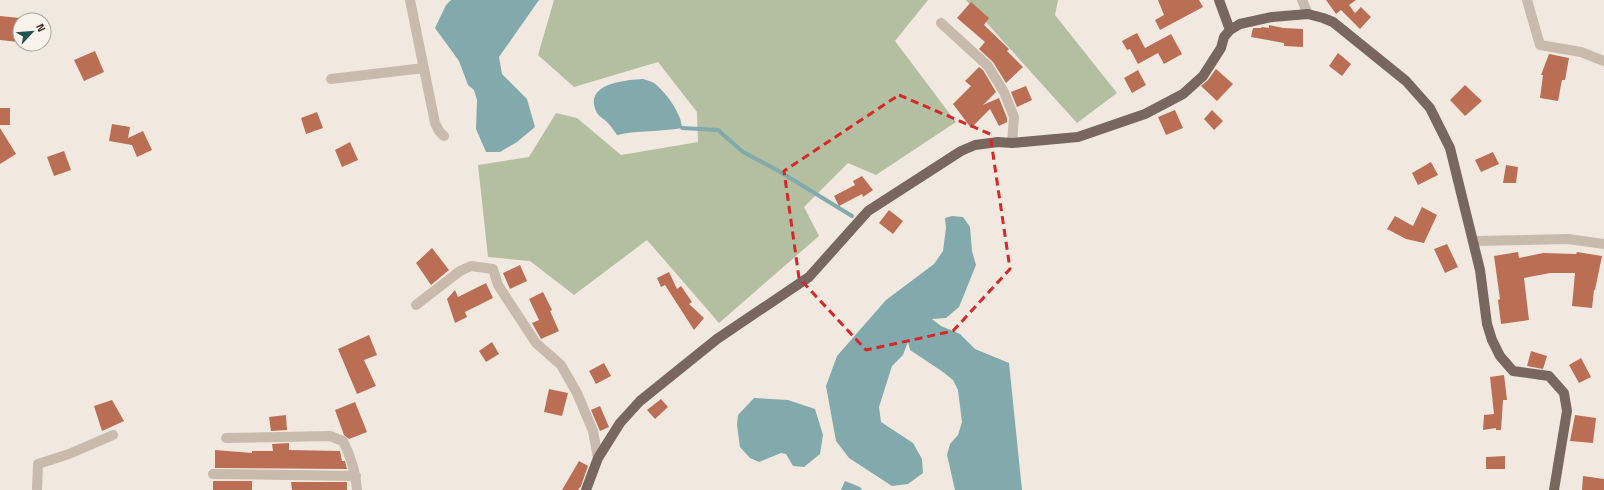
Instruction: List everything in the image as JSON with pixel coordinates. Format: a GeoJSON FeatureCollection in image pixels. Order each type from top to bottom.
{"type":"FeatureCollection","features":[{"type":"Feature","properties":{"kind":"main road"},"geometry":{"type":"LineString","coordinates":[[1219,0],[1230,30]]}},
{"type":"Feature","properties":{"kind":"main road"},"geometry":{"type":"LineString","coordinates":[[586,490],[598,458],[620,423],[640,401],[717,339],[809,277],[868,211],[961,151],[975,145],[998,142],[1012,143],[1078,137],[1145,114],[1183,94],[1203,76],[1221,48],[1224,37],[1230,30],[1240,24],[1272,18],[1308,14],[1333,22],[1406,81],[1430,108],[1450,148],[1480,270],[1487,324],[1492,340],[1500,356],[1513,371],[1549,376],[1564,393],[1568,411],[1554,490]]}},
{"type":"Feature","properties":{"kind":"street"},"geometry":{"type":"LineString","coordinates":[[410,0],[435,123],[439,131],[444,136]]}},
{"type":"Feature","properties":{"kind":"street"},"geometry":{"type":"LineString","coordinates":[[1302,0],[1308,14]]}},
{"type":"Feature","properties":{"kind":"street"},"geometry":{"type":"LineString","coordinates":[[1527,0],[1540,45],[1581,52],[1604,61]]}},
{"type":"Feature","properties":{"kind":"street"},"geometry":{"type":"LineString","coordinates":[[942,23],[988,66],[1004,92],[1014,118],[1012,143]]}},
{"type":"Feature","properties":{"kind":"street"},"geometry":{"type":"LineString","coordinates":[[332,78],[424,68]]}},
{"type":"Feature","properties":{"kind":"street"},"geometry":{"type":"LineString","coordinates":[[1473,241],[1568,239],[1604,244]]}},
{"type":"Feature","properties":{"kind":"street"},"geometry":{"type":"LineString","coordinates":[[416,305],[460,271],[471,266],[494,269],[498,286],[536,343],[561,366],[577,393],[593,431],[598,458]]}},
{"type":"Feature","properties":{"kind":"street"},"geometry":{"type":"LineString","coordinates":[[37,490],[38,464],[69,454],[113,435]]}},
{"type":"Feature","properties":{"kind":"street"},"geometry":{"type":"LineString","coordinates":[[226,438],[330,436],[343,441],[350,454],[356,476],[357,490]]}},
{"type":"Feature","properties":{"kind":"street"},"geometry":{"type":"LineString","coordinates":[[213,474],[356,476]]}},
{"type":"Feature","properties":{"kind":"highlighted area"},"geometry":{"type":"Polygon","coordinates":[[[899,95],[990,134],[1010,269],[953,331],[866,350],[799,278],[784,171],[899,95]]]}},
{"type":"Feature","properties":{"kind":"green space"},"geometry":{"type":"Polygon","coordinates":[[[554,0],[928,0],[895,41],[956,122],[876,175],[848,163],[804,207],[819,236],[719,323],[647,240],[574,295],[530,261],[488,257],[478,165],[529,157],[556,113],[577,118],[621,155],[698,142],[697,112],[658,62],[574,87],[538,55],[554,0]]]}},
{"type":"Feature","properties":{"kind":"green space"},"geometry":{"type":"Polygon","coordinates":[[[966,0],[1058,0],[1055,15],[1117,93],[1077,123],[966,0]]]}},
{"type":"Feature","properties":{"kind":"water"},"geometry":{"type":"Polygon","coordinates":[[[451,0],[539,0],[499,57],[502,74],[527,99],[535,127],[517,142],[500,152],[486,152],[476,129],[477,100],[474,90],[468,85],[459,61],[435,28],[446,5],[451,0]]]}},
{"type":"Feature","properties":{"kind":"water"},"geometry":{"type":"Polygon","coordinates":[[[643,79],[654,83],[668,97],[679,116],[682,128],[633,132],[617,135],[598,114],[594,102],[596,95],[601,89],[617,82],[643,79]]]}},
{"type":"Feature","properties":{"kind":"water"},"geometry":{"type":"Polygon","coordinates":[[[952,216],[963,217],[970,227],[972,251],[976,265],[959,307],[946,318],[932,319],[941,326],[960,334],[975,349],[1009,363],[1022,490],[955,490],[947,455],[950,444],[958,435],[962,422],[958,390],[953,380],[910,350],[908,342],[903,355],[892,366],[879,407],[881,422],[913,443],[922,459],[923,473],[908,484],[892,486],[849,458],[836,441],[826,386],[837,356],[886,300],[934,264],[943,251],[946,228],[945,218],[952,216]]]}},
{"type":"Feature","properties":{"kind":"water"},"geometry":{"type":"Polygon","coordinates":[[[754,398],[788,400],[815,409],[823,435],[820,454],[804,467],[793,466],[786,454],[781,453],[759,462],[750,458],[740,447],[737,425],[738,415],[754,398]]]}},
{"type":"Feature","properties":{"kind":"water"},"geometry":{"type":"Polygon","coordinates":[[[845,481],[860,487],[862,490],[841,490],[845,481]]]}},
{"type":"Feature","properties":{"kind":"building"},"geometry":{"type":"Polygon","coordinates":[[[1158,0],[1199,0],[1203,7],[1160,30],[1155,20],[1164,15],[1158,0]]]}},
{"type":"Feature","properties":{"kind":"building"},"geometry":{"type":"Polygon","coordinates":[[[1326,0],[1356,0],[1349,5],[1355,13],[1361,7],[1371,17],[1360,29],[1341,10],[1336,14],[1326,0]]]}},
{"type":"Feature","properties":{"kind":"building"},"geometry":{"type":"Polygon","coordinates":[[[971,2],[989,18],[984,25],[1009,49],[1007,51],[1023,67],[1006,83],[993,62],[979,49],[985,42],[957,18],[971,2]]]}},
{"type":"Feature","properties":{"kind":"building"},"geometry":{"type":"Polygon","coordinates":[[[0,16],[12,17],[12,41],[0,40],[0,16]]]}},
{"type":"Feature","properties":{"kind":"building"},"geometry":{"type":"Polygon","coordinates":[[[1269,25],[1283,28],[1303,29],[1303,47],[1284,46],[1284,43],[1251,37],[1253,28],[1269,28],[1269,25]]]}},
{"type":"Feature","properties":{"kind":"building"},"geometry":{"type":"Polygon","coordinates":[[[1137,33],[1145,48],[1171,34],[1182,54],[1164,64],[1158,53],[1138,64],[1130,49],[1127,50],[1122,41],[1137,33]]]}},
{"type":"Feature","properties":{"kind":"building"},"geometry":{"type":"Polygon","coordinates":[[[95,51],[104,72],[84,81],[74,60],[95,51]]]}},
{"type":"Feature","properties":{"kind":"building"},"geometry":{"type":"Polygon","coordinates":[[[1338,53],[1351,64],[1342,76],[1329,66],[1338,53]]]}},
{"type":"Feature","properties":{"kind":"building"},"geometry":{"type":"Polygon","coordinates":[[[1549,54],[1569,58],[1565,80],[1562,80],[1558,101],[1540,98],[1543,75],[1541,75],[1549,54]]]}},
{"type":"Feature","properties":{"kind":"building"},"geometry":{"type":"Polygon","coordinates":[[[979,67],[983,70],[996,92],[983,105],[999,98],[1007,118],[1007,122],[999,126],[990,109],[971,128],[953,104],[971,86],[965,81],[979,67]]]}},
{"type":"Feature","properties":{"kind":"building"},"geometry":{"type":"Polygon","coordinates":[[[1216,69],[1233,84],[1217,101],[1201,86],[1208,80],[1216,69]]]}},
{"type":"Feature","properties":{"kind":"building"},"geometry":{"type":"Polygon","coordinates":[[[1138,70],[1146,85],[1132,93],[1124,78],[1138,70]]]}},
{"type":"Feature","properties":{"kind":"building"},"geometry":{"type":"Polygon","coordinates":[[[1465,85],[1482,101],[1465,116],[1450,100],[1465,85]]]}},
{"type":"Feature","properties":{"kind":"building"},"geometry":{"type":"Polygon","coordinates":[[[1026,86],[1032,100],[1017,107],[1011,92],[1026,86]]]}},
{"type":"Feature","properties":{"kind":"building"},"geometry":{"type":"Polygon","coordinates":[[[0,108],[10,108],[10,125],[0,125],[0,108]]]}},
{"type":"Feature","properties":{"kind":"building"},"geometry":{"type":"Polygon","coordinates":[[[1175,110],[1183,128],[1166,135],[1158,117],[1175,110]]]}},
{"type":"Feature","properties":{"kind":"building"},"geometry":{"type":"Polygon","coordinates":[[[1212,110],[1223,121],[1214,130],[1204,119],[1212,110]]]}},
{"type":"Feature","properties":{"kind":"building"},"geometry":{"type":"Polygon","coordinates":[[[317,112],[323,128],[306,134],[301,118],[317,112]]]}},
{"type":"Feature","properties":{"kind":"building"},"geometry":{"type":"Polygon","coordinates":[[[112,124],[130,127],[128,138],[143,131],[152,150],[137,157],[132,145],[109,141],[112,124]]]}},
{"type":"Feature","properties":{"kind":"building"},"geometry":{"type":"Polygon","coordinates":[[[0,128],[16,154],[0,164],[0,128]]]}},
{"type":"Feature","properties":{"kind":"building"},"geometry":{"type":"Polygon","coordinates":[[[350,142],[358,160],[342,167],[335,150],[350,142]]]}},
{"type":"Feature","properties":{"kind":"building"},"geometry":{"type":"Polygon","coordinates":[[[64,151],[71,170],[54,176],[47,157],[64,151]]]}},
{"type":"Feature","properties":{"kind":"building"},"geometry":{"type":"Polygon","coordinates":[[[1493,152],[1499,164],[1481,172],[1475,160],[1493,152]]]}},
{"type":"Feature","properties":{"kind":"building"},"geometry":{"type":"Polygon","coordinates":[[[1431,162],[1438,175],[1418,185],[1412,173],[1431,162]]]}},
{"type":"Feature","properties":{"kind":"building"},"geometry":{"type":"Polygon","coordinates":[[[1506,165],[1518,167],[1516,183],[1503,183],[1506,165]]]}},
{"type":"Feature","properties":{"kind":"building"},"geometry":{"type":"Polygon","coordinates":[[[862,176],[873,190],[863,197],[862,194],[839,206],[834,196],[855,185],[853,181],[862,176]]]}},
{"type":"Feature","properties":{"kind":"building"},"geometry":{"type":"Polygon","coordinates":[[[1422,207],[1437,215],[1424,243],[1406,239],[1387,229],[1395,216],[1413,226],[1422,207]]]}},
{"type":"Feature","properties":{"kind":"building"},"geometry":{"type":"Polygon","coordinates":[[[889,210],[903,221],[893,234],[879,223],[889,210]]]}},
{"type":"Feature","properties":{"kind":"building"},"geometry":{"type":"Polygon","coordinates":[[[1447,244],[1458,267],[1445,273],[1434,249],[1447,244]]]}},
{"type":"Feature","properties":{"kind":"building"},"geometry":{"type":"Polygon","coordinates":[[[432,248],[449,270],[431,285],[416,263],[432,248]]]}},
{"type":"Feature","properties":{"kind":"building"},"geometry":{"type":"Polygon","coordinates":[[[1518,252],[1519,258],[1543,253],[1576,254],[1577,252],[1602,256],[1594,290],[1592,308],[1572,306],[1575,273],[1550,273],[1524,278],[1529,320],[1501,324],[1498,300],[1500,299],[1494,256],[1518,252]]]}},
{"type":"Feature","properties":{"kind":"building"},"geometry":{"type":"Polygon","coordinates":[[[520,265],[527,281],[510,289],[503,273],[520,265]]]}},
{"type":"Feature","properties":{"kind":"building"},"geometry":{"type":"Polygon","coordinates":[[[669,272],[677,289],[681,286],[692,302],[689,304],[704,318],[694,330],[665,285],[661,287],[657,278],[669,272]]]}},
{"type":"Feature","properties":{"kind":"building"},"geometry":{"type":"Polygon","coordinates":[[[486,283],[493,298],[465,312],[467,317],[455,323],[447,299],[455,290],[458,297],[486,283]]]}},
{"type":"Feature","properties":{"kind":"building"},"geometry":{"type":"Polygon","coordinates":[[[543,292],[552,310],[550,311],[559,331],[541,339],[532,323],[539,320],[529,299],[543,292]]]}},
{"type":"Feature","properties":{"kind":"building"},"geometry":{"type":"Polygon","coordinates":[[[369,335],[377,355],[364,360],[376,386],[357,394],[338,349],[369,335]]]}},
{"type":"Feature","properties":{"kind":"building"},"geometry":{"type":"Polygon","coordinates":[[[492,342],[499,354],[486,362],[479,351],[492,342]]]}},
{"type":"Feature","properties":{"kind":"building"},"geometry":{"type":"Polygon","coordinates":[[[1531,351],[1547,356],[1543,369],[1527,366],[1531,351]]]}},
{"type":"Feature","properties":{"kind":"building"},"geometry":{"type":"Polygon","coordinates":[[[1581,358],[1591,377],[1579,383],[1569,365],[1581,358]]]}},
{"type":"Feature","properties":{"kind":"building"},"geometry":{"type":"Polygon","coordinates":[[[604,363],[611,376],[596,384],[589,371],[604,363]]]}},
{"type":"Feature","properties":{"kind":"building"},"geometry":{"type":"Polygon","coordinates":[[[1504,375],[1507,400],[1503,400],[1501,430],[1496,430],[1496,428],[1483,430],[1484,415],[1494,414],[1490,377],[1504,375]]]}},
{"type":"Feature","properties":{"kind":"building"},"geometry":{"type":"Polygon","coordinates":[[[549,389],[568,393],[562,416],[544,412],[549,389]]]}},
{"type":"Feature","properties":{"kind":"building"},"geometry":{"type":"Polygon","coordinates":[[[661,399],[668,407],[655,419],[647,410],[661,399]]]}},
{"type":"Feature","properties":{"kind":"building"},"geometry":{"type":"Polygon","coordinates":[[[112,400],[124,421],[102,431],[94,406],[112,400]]]}},
{"type":"Feature","properties":{"kind":"building"},"geometry":{"type":"Polygon","coordinates":[[[355,402],[367,432],[349,439],[344,435],[335,410],[355,402]]]}},
{"type":"Feature","properties":{"kind":"building"},"geometry":{"type":"Polygon","coordinates":[[[600,406],[609,427],[600,431],[591,410],[600,406]]]}},
{"type":"Feature","properties":{"kind":"building"},"geometry":{"type":"Polygon","coordinates":[[[286,415],[287,430],[271,431],[269,417],[286,415]]]}},
{"type":"Feature","properties":{"kind":"building"},"geometry":{"type":"Polygon","coordinates":[[[1575,415],[1596,418],[1593,443],[1570,441],[1575,415]]]}},
{"type":"Feature","properties":{"kind":"building"},"geometry":{"type":"Polygon","coordinates":[[[289,443],[289,450],[340,451],[342,461],[345,461],[347,469],[215,468],[215,450],[252,453],[252,451],[273,451],[272,444],[289,443]]]}},
{"type":"Feature","properties":{"kind":"building"},"geometry":{"type":"Polygon","coordinates":[[[1505,456],[1505,469],[1486,469],[1486,457],[1505,456]]]}},
{"type":"Feature","properties":{"kind":"building"},"geometry":{"type":"Polygon","coordinates":[[[579,461],[588,466],[581,486],[578,490],[562,490],[579,461]]]}},
{"type":"Feature","properties":{"kind":"building"},"geometry":{"type":"Polygon","coordinates":[[[1583,476],[1604,479],[1604,490],[1582,490],[1583,476]]]}},
{"type":"Feature","properties":{"kind":"building"},"geometry":{"type":"Polygon","coordinates":[[[213,481],[252,481],[252,490],[213,490],[213,481]]]}},
{"type":"Feature","properties":{"kind":"building"},"geometry":{"type":"Polygon","coordinates":[[[291,482],[347,482],[347,490],[292,490],[291,482]]]}},
{"type":"Feature","properties":{"kind":"waterway"},"geometry":{"type":"LineString","coordinates":[[682,128],[718,130],[743,152],[777,170],[852,216]]}}]}
